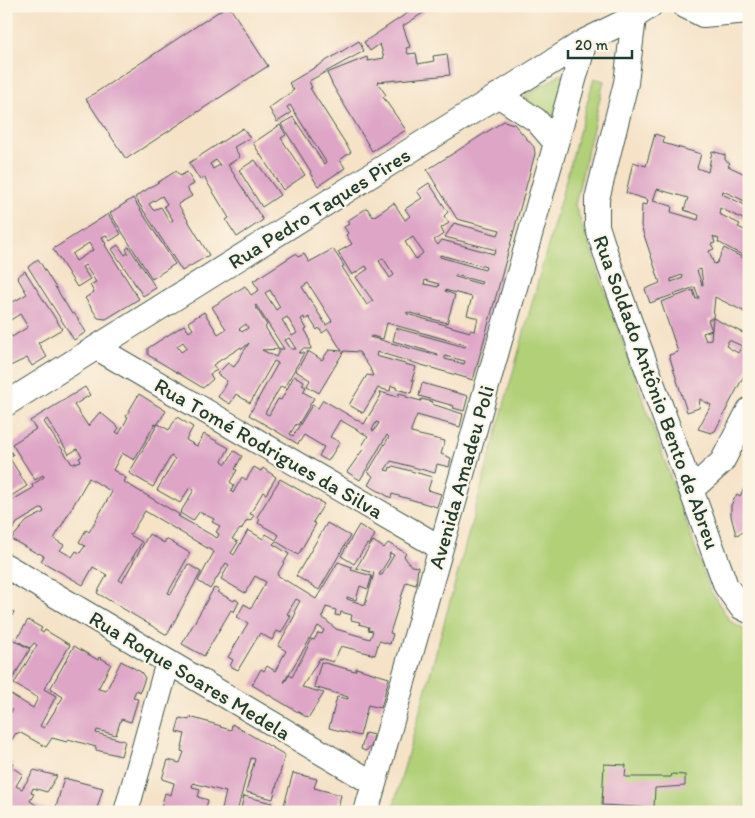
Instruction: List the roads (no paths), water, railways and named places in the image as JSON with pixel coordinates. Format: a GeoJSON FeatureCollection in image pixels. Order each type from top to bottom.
{"type":"FeatureCollection","features":[{"type":"Feature","properties":{"kind":"street"},"geometry":{"type":"LineString","coordinates":[[685,6],[703,15],[749,11]]}},
{"type":"Feature","properties":{"kind":"street","name":"Rua Pedro Taques Pires"},"geometry":{"type":"LineString","coordinates":[[6,404],[585,40],[642,12]]}},
{"type":"Feature","properties":{"kind":"street","name":"Rua Soldado Antônio Bento de Abreu"},"geometry":{"type":"LineString","coordinates":[[642,12],[597,199],[596,226],[726,586],[741,607],[749,611]]}},
{"type":"Feature","properties":{"kind":"street","name":"Avenida Amadeu Poli"},"geometry":{"type":"LineString","coordinates":[[366,812],[585,40]]}},
{"type":"Feature","properties":{"kind":"street"},"geometry":{"type":"LineString","coordinates":[[498,96],[536,120],[556,143]]}},
{"type":"Feature","properties":{"kind":"street","name":"Rua Tomé Rodrigues da Silva"},"geometry":{"type":"LineString","coordinates":[[96,348],[441,548]]}},
{"type":"Feature","properties":{"kind":"street"},"geometry":{"type":"LineString","coordinates":[[692,489],[722,462],[749,410]]}},
{"type":"Feature","properties":{"kind":"street","name":"Rua Roque Soares Medela"},"geometry":{"type":"LineString","coordinates":[[6,566],[374,783]]}},
{"type":"Feature","properties":{"kind":"street"},"geometry":{"type":"LineString","coordinates":[[126,812],[168,662]]}}]}
